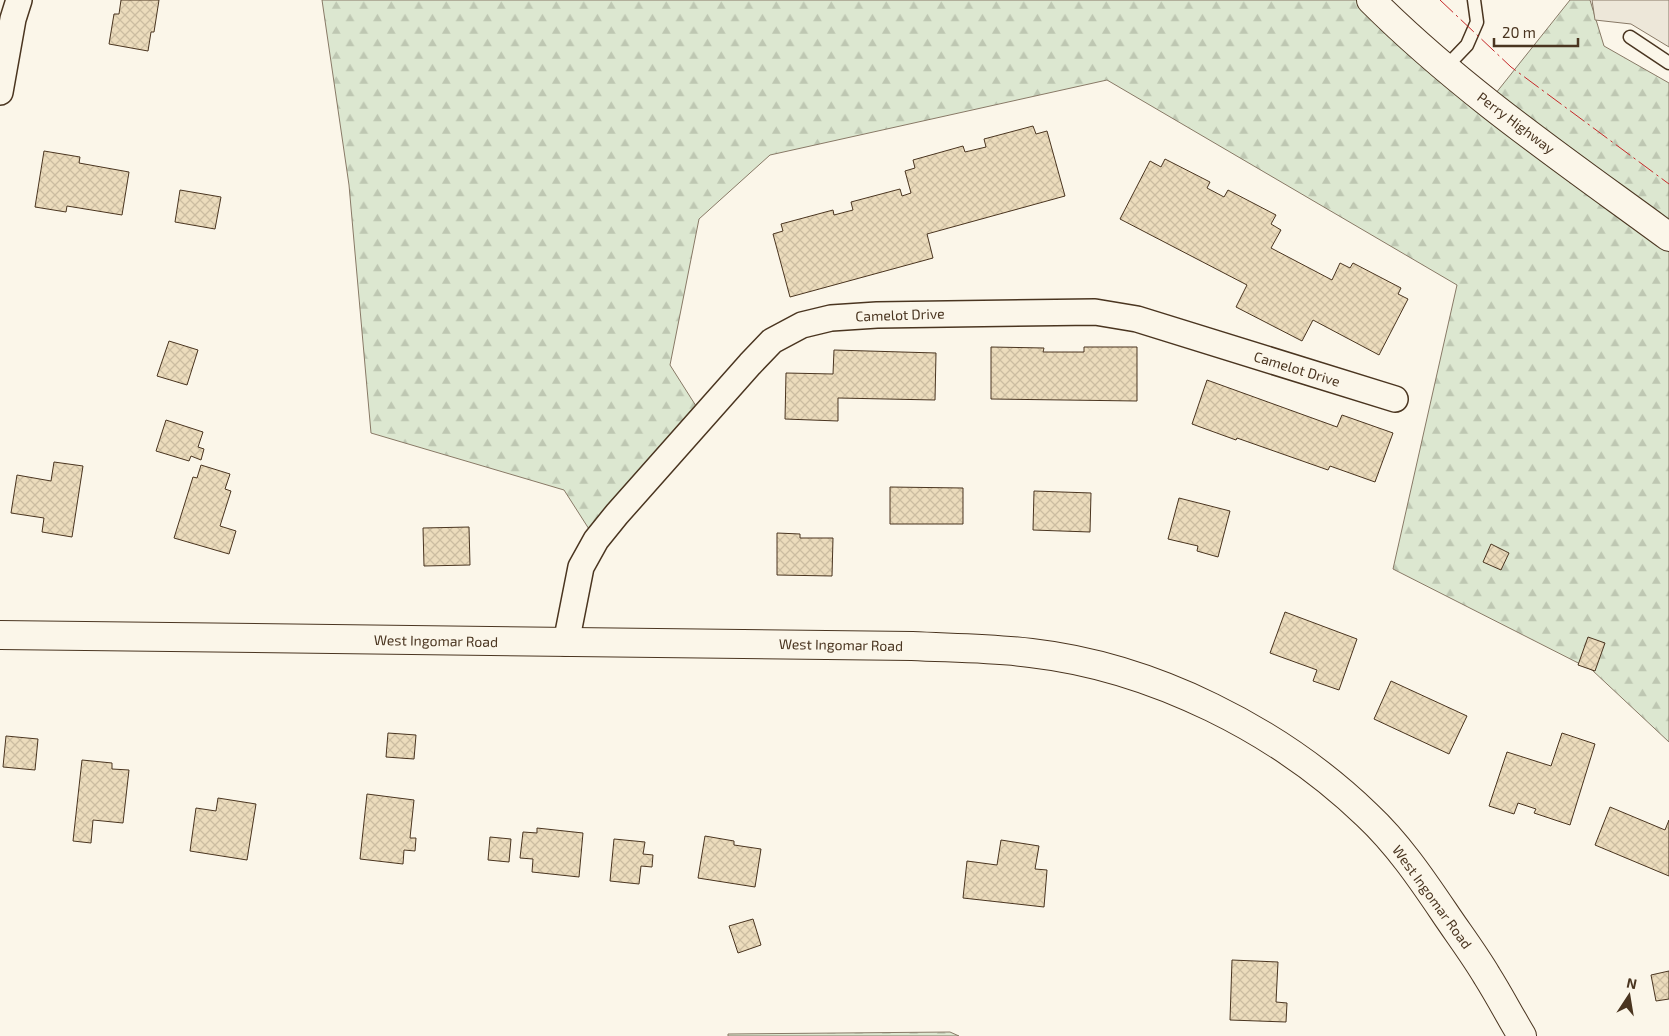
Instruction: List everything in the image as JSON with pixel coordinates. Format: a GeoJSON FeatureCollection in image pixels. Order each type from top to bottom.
{"type":"FeatureCollection","features":[{"type":"Feature","properties":{"kind":"main road","name":"Perry Highway"},"geometry":{"type":"LineString","coordinates":[[1371,0],[1445,68],[1488,103],[1669,237]]}},
{"type":"Feature","properties":{"kind":"main road","name":"West Ingomar Road"},"geometry":{"type":"LineString","coordinates":[[0,635],[912,646],[1032,653],[1099,667],[1169,688],[1213,708],[1295,755],[1368,815],[1414,868],[1486,974],[1522,1036]]}},
{"type":"Feature","properties":{"kind":"street"},"geometry":{"type":"LineString","coordinates":[[0,92],[13,19],[19,0]]}},
{"type":"Feature","properties":{"kind":"street","name":"Camelot Drive"},"geometry":{"type":"LineString","coordinates":[[566,643],[581,567],[596,540],[772,341],[802,325],[831,318],[877,315],[1095,312],[1137,319],[1395,399]]}},
{"type":"Feature","properties":{"kind":"lane"},"geometry":{"type":"LineString","coordinates":[[1445,68],[1467,45],[1477,22],[1474,0]]}},
{"type":"Feature","properties":{"kind":"lane"},"geometry":{"type":"LineString","coordinates":[[1630,37],[1669,63]]}},
{"type":"Feature","properties":{"kind":"green space"},"geometry":{"type":"Polygon","coordinates":[[[322,0],[1371,0],[1488,103],[1570,0],[1590,0],[1604,46],[1669,83],[1669,742],[1592,670],[1393,569],[1457,285],[1107,80],[770,155],[699,219],[670,365],[703,417],[596,540],[564,490],[371,433],[349,185],[322,0]]]}},
{"type":"Feature","properties":{"kind":"green space"},"geometry":{"type":"Polygon","coordinates":[[[950,1032],[959,1036],[728,1036],[728,1034],[950,1032]]]}},
{"type":"Feature","properties":{"kind":"shaded area"},"geometry":{"type":"Polygon","coordinates":[[[1592,0],[1669,0],[1669,47],[1631,24],[1595,20],[1592,0]]]}},
{"type":"Feature","properties":{"kind":"building"},"geometry":{"type":"Polygon","coordinates":[[[121,0],[159,0],[154,32],[151,32],[148,51],[109,44],[114,14],[119,14],[121,0]]]}},
{"type":"Feature","properties":{"kind":"building"},"geometry":{"type":"Polygon","coordinates":[[[1033,126],[1036,134],[1047,131],[1065,196],[927,234],[933,258],[790,297],[773,234],[783,231],[781,224],[833,210],[834,215],[853,210],[851,202],[900,189],[902,196],[911,193],[905,171],[915,168],[913,160],[963,146],[965,152],[986,147],[984,139],[1033,126]]]}},
{"type":"Feature","properties":{"kind":"building"},"geometry":{"type":"Polygon","coordinates":[[[44,151],[80,157],[79,163],[129,172],[122,215],[67,206],[66,212],[35,207],[44,151]]]}},
{"type":"Feature","properties":{"kind":"building"},"geometry":{"type":"Polygon","coordinates":[[[1165,159],[1210,182],[1207,188],[1224,197],[1228,190],[1276,215],[1271,224],[1281,230],[1271,248],[1332,280],[1340,263],[1350,268],[1353,263],[1401,288],[1398,294],[1408,299],[1379,355],[1313,320],[1302,341],[1236,307],[1247,285],[1120,219],[1150,161],[1161,167],[1165,159]]]}},
{"type":"Feature","properties":{"kind":"building"},"geometry":{"type":"Polygon","coordinates":[[[180,190],[221,197],[215,229],[175,222],[180,190]]]}},
{"type":"Feature","properties":{"kind":"building"},"geometry":{"type":"Polygon","coordinates":[[[169,341],[198,350],[187,385],[157,376],[169,341]]]}},
{"type":"Feature","properties":{"kind":"building"},"geometry":{"type":"Polygon","coordinates":[[[991,347],[1044,348],[1043,352],[1084,352],[1084,347],[1137,347],[1137,401],[991,399],[991,347]]]}},
{"type":"Feature","properties":{"kind":"building"},"geometry":{"type":"Polygon","coordinates":[[[834,350],[936,353],[935,400],[838,398],[838,421],[785,419],[786,373],[833,374],[834,350]]]}},
{"type":"Feature","properties":{"kind":"building"},"geometry":{"type":"Polygon","coordinates":[[[1207,380],[1337,427],[1342,415],[1393,433],[1375,482],[1330,466],[1328,470],[1192,424],[1207,380]]]}},
{"type":"Feature","properties":{"kind":"building"},"geometry":{"type":"Polygon","coordinates":[[[166,420],[203,432],[198,447],[204,449],[201,460],[191,456],[189,461],[156,451],[166,420]]]}},
{"type":"Feature","properties":{"kind":"building"},"geometry":{"type":"Polygon","coordinates":[[[54,462],[83,466],[72,537],[42,532],[44,518],[11,513],[17,475],[51,481],[54,462]]]}},
{"type":"Feature","properties":{"kind":"building"},"geometry":{"type":"Polygon","coordinates":[[[201,465],[230,474],[225,489],[231,491],[220,526],[236,531],[229,554],[174,538],[193,477],[197,478],[201,465]]]}},
{"type":"Feature","properties":{"kind":"building"},"geometry":{"type":"Polygon","coordinates":[[[890,487],[963,488],[963,524],[890,524],[890,487]]]}},
{"type":"Feature","properties":{"kind":"building"},"geometry":{"type":"Polygon","coordinates":[[[1034,491],[1091,493],[1090,532],[1033,530],[1034,491]]]}},
{"type":"Feature","properties":{"kind":"building"},"geometry":{"type":"Polygon","coordinates":[[[1179,498],[1230,511],[1218,557],[1197,551],[1198,546],[1168,539],[1179,498]]]}},
{"type":"Feature","properties":{"kind":"building"},"geometry":{"type":"Polygon","coordinates":[[[469,527],[470,565],[424,566],[423,528],[469,527]]]}},
{"type":"Feature","properties":{"kind":"building"},"geometry":{"type":"Polygon","coordinates":[[[777,533],[800,534],[800,538],[833,538],[832,576],[777,575],[777,533]]]}},
{"type":"Feature","properties":{"kind":"building"},"geometry":{"type":"Polygon","coordinates":[[[1491,544],[1509,553],[1501,570],[1483,562],[1491,544]]]}},
{"type":"Feature","properties":{"kind":"building"},"geometry":{"type":"Polygon","coordinates":[[[1285,612],[1357,639],[1339,690],[1313,681],[1317,670],[1270,653],[1285,612]]]}},
{"type":"Feature","properties":{"kind":"building"},"geometry":{"type":"Polygon","coordinates":[[[1588,637],[1605,643],[1595,671],[1578,665],[1588,637]]]}},
{"type":"Feature","properties":{"kind":"building"},"geometry":{"type":"Polygon","coordinates":[[[1391,681],[1467,716],[1449,754],[1374,719],[1391,681]]]}},
{"type":"Feature","properties":{"kind":"building"},"geometry":{"type":"Polygon","coordinates":[[[388,733],[416,735],[414,759],[386,757],[388,733]]]}},
{"type":"Feature","properties":{"kind":"building"},"geometry":{"type":"Polygon","coordinates":[[[1562,733],[1595,744],[1570,825],[1534,813],[1536,809],[1518,803],[1514,814],[1489,806],[1507,752],[1551,766],[1562,733]]]}},
{"type":"Feature","properties":{"kind":"building"},"geometry":{"type":"Polygon","coordinates":[[[6,736],[38,739],[35,770],[3,767],[6,736]]]}},
{"type":"Feature","properties":{"kind":"building"},"geometry":{"type":"Polygon","coordinates":[[[82,760],[112,763],[112,769],[129,770],[123,823],[93,820],[91,843],[73,841],[82,760]]]}},
{"type":"Feature","properties":{"kind":"building"},"geometry":{"type":"Polygon","coordinates":[[[367,794],[414,800],[410,838],[416,838],[415,851],[404,850],[403,864],[360,859],[367,794]]]}},
{"type":"Feature","properties":{"kind":"building"},"geometry":{"type":"Polygon","coordinates":[[[218,798],[256,804],[247,860],[190,851],[196,808],[216,811],[218,798]]]}},
{"type":"Feature","properties":{"kind":"building"},"geometry":{"type":"Polygon","coordinates":[[[1610,807],[1665,830],[1669,820],[1669,876],[1595,845],[1610,807]]]}},
{"type":"Feature","properties":{"kind":"building"},"geometry":{"type":"Polygon","coordinates":[[[537,828],[583,833],[579,877],[532,872],[533,859],[520,858],[523,832],[537,833],[537,828]]]}},
{"type":"Feature","properties":{"kind":"building"},"geometry":{"type":"Polygon","coordinates":[[[705,836],[734,841],[734,845],[761,849],[755,887],[698,878],[705,836]]]}},
{"type":"Feature","properties":{"kind":"building"},"geometry":{"type":"Polygon","coordinates":[[[490,837],[511,839],[509,862],[488,860],[490,837]]]}},
{"type":"Feature","properties":{"kind":"building"},"geometry":{"type":"Polygon","coordinates":[[[614,839],[645,842],[643,854],[653,855],[652,867],[641,866],[639,884],[610,881],[614,839]]]}},
{"type":"Feature","properties":{"kind":"building"},"geometry":{"type":"Polygon","coordinates":[[[1001,840],[1039,846],[1035,869],[1047,870],[1044,907],[963,898],[967,861],[997,865],[1001,840]]]}},
{"type":"Feature","properties":{"kind":"building"},"geometry":{"type":"Polygon","coordinates":[[[753,919],[761,945],[738,953],[729,926],[753,919]]]}},
{"type":"Feature","properties":{"kind":"building"},"geometry":{"type":"Polygon","coordinates":[[[1232,960],[1278,962],[1276,1002],[1287,1003],[1286,1022],[1230,1020],[1232,960]]]}},
{"type":"Feature","properties":{"kind":"building"},"geometry":{"type":"Polygon","coordinates":[[[1669,971],[1669,999],[1656,1001],[1651,975],[1669,971]]]}},
{"type":"Feature","properties":{"kind":"power"},"geometry":{"type":"LineString","coordinates":[[1440,0],[1511,67],[1669,184]]}}]}
